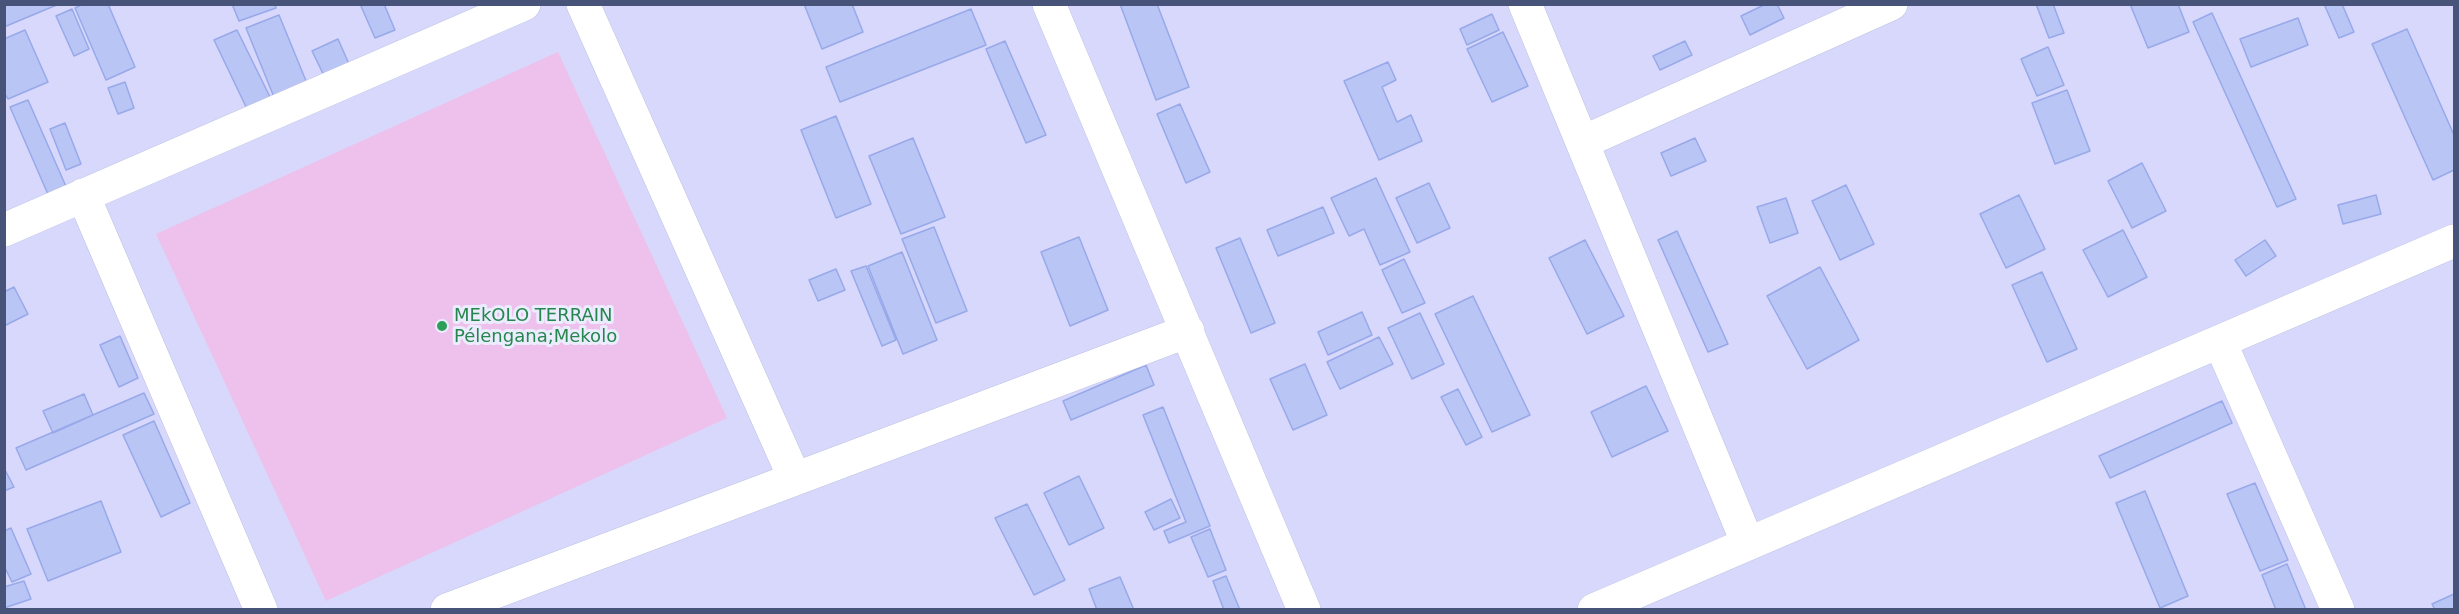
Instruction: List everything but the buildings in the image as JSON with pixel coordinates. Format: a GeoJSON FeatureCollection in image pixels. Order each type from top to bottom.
{"type":"FeatureCollection","features":[{"type":"Feature","properties":{"kind":"street"},"geometry":{"type":"LineString","coordinates":[[4,230],[524,4]]}},
{"type":"Feature","properties":{"kind":"street"},"geometry":{"type":"LineString","coordinates":[[583,4],[795,479]]}},
{"type":"Feature","properties":{"kind":"street"},"geometry":{"type":"LineString","coordinates":[[1049,4],[1304,609]]}},
{"type":"Feature","properties":{"kind":"street"},"geometry":{"type":"LineString","coordinates":[[1526,4],[1748,544]]}},
{"type":"Feature","properties":{"kind":"street"},"geometry":{"type":"LineString","coordinates":[[1583,142],[1891,4]]}},
{"type":"Feature","properties":{"kind":"street"},"geometry":{"type":"LineString","coordinates":[[83,195],[261,609]]}},
{"type":"Feature","properties":{"kind":"street"},"geometry":{"type":"LineString","coordinates":[[1594,609],[2454,241]]}},
{"type":"Feature","properties":{"kind":"street"},"geometry":{"type":"LineString","coordinates":[[447,609],[1188,331]]}},
{"type":"Feature","properties":{"kind":"street"},"geometry":{"type":"LineString","coordinates":[[2220,342],[2338,609]]}},
{"type":"Feature","properties":{"kind":"shaded area"},"geometry":{"type":"Polygon","coordinates":[[[5,5],[2454,5],[2454,609],[5,609],[5,5]]]}},
{"type":"Feature","properties":{"kind":"shaded area","name":"MEkOLO TERRAIN Pélengana;Mekolo"},"geometry":{"type":"Polygon","coordinates":[[[558,52],[727,418],[326,601],[156,234],[558,52]]]}},
{"type":"Feature","properties":{"kind":"place","name":"MEkOLO TERRAIN Pélengana;Mekolo"},"geometry":{"type":"Point","coordinates":[442,326]}}]}
